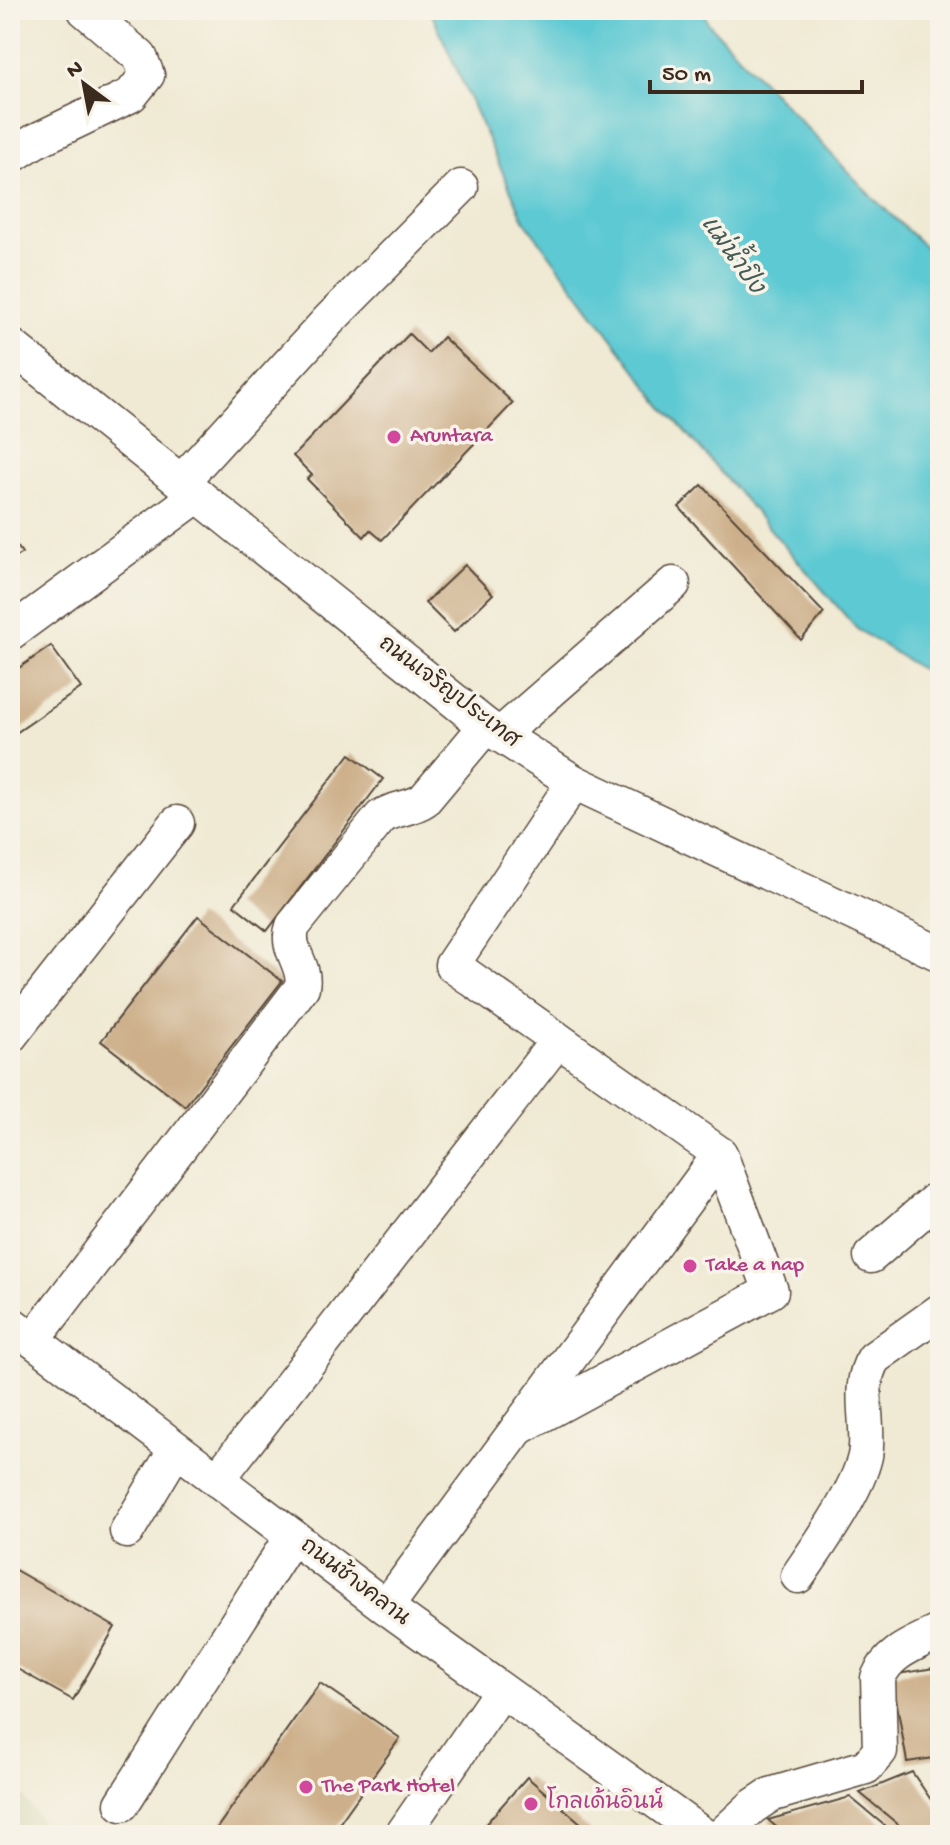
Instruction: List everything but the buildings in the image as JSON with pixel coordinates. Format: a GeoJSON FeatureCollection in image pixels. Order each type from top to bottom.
{"type":"FeatureCollection","features":[{"type":"Feature","properties":{"kind":"street"},"geometry":{"type":"LineString","coordinates":[[10,157],[35,141],[131,95],[147,75],[140,57],[85,10]]}},
{"type":"Feature","properties":{"kind":"street"},"geometry":{"type":"LineString","coordinates":[[10,633],[190,488],[329,320],[461,187]]}},
{"type":"Feature","properties":{"kind":"street","name":"ถนนเจริญประเทศ"},"geometry":{"type":"LineString","coordinates":[[10,345],[493,731],[574,782],[940,954]]}},
{"type":"Feature","properties":{"kind":"street"},"geometry":{"type":"LineString","coordinates":[[22,1332],[302,987],[303,974],[290,944],[293,926],[381,817],[418,805],[493,731],[673,584]]}},
{"type":"Feature","properties":{"kind":"street"},"geometry":{"type":"LineString","coordinates":[[518,1428],[771,1291],[720,1154],[452,965],[574,782]]}},
{"type":"Feature","properties":{"kind":"street"},"geometry":{"type":"LineString","coordinates":[[10,1036],[177,823]]}},
{"type":"Feature","properties":{"kind":"street"},"geometry":{"type":"LineString","coordinates":[[217,1480],[558,1040]]}},
{"type":"Feature","properties":{"kind":"street"},"geometry":{"type":"LineString","coordinates":[[386,1607],[720,1154]]}},
{"type":"Feature","properties":{"kind":"street"},"geometry":{"type":"LineString","coordinates":[[871,1256],[940,1196]]}},
{"type":"Feature","properties":{"kind":"street"},"geometry":{"type":"LineString","coordinates":[[798,1576],[830,1529],[861,1467],[866,1443],[864,1380],[868,1368],[874,1358],[940,1311]]}},
{"type":"Feature","properties":{"kind":"street","name":"ถนนช้างคลาน"},"geometry":{"type":"LineString","coordinates":[[22,1332],[386,1607],[703,1835]]}},
{"type":"Feature","properties":{"kind":"street"},"geometry":{"type":"LineString","coordinates":[[127,1531],[176,1449]]}},
{"type":"Feature","properties":{"kind":"street"},"geometry":{"type":"LineString","coordinates":[[122,1804],[292,1536]]}},
{"type":"Feature","properties":{"kind":"street"},"geometry":{"type":"LineString","coordinates":[[722,1835],[770,1795],[866,1767],[874,1760],[880,1751],[878,1678],[883,1667],[892,1655],[940,1631]]}},
{"type":"Feature","properties":{"kind":"street"},"geometry":{"type":"LineString","coordinates":[[402,1835],[501,1691]]}},
{"type":"Feature","properties":{"kind":"shaded area"},"geometry":{"type":"Polygon","coordinates":[[[10,1778],[51,1835],[10,1835],[10,1778]]]}},
{"type":"Feature","properties":{"kind":"water","name":"แม่น้ำปิง"},"geometry":{"type":"Polygon","coordinates":[[[430,10],[703,10],[708,23],[870,195],[940,261],[940,681],[857,629],[661,404],[524,220],[430,10]]]}},
{"type":"Feature","properties":{"kind":"place","name":"Aruntara"},"geometry":{"type":"Point","coordinates":[394,437]}},
{"type":"Feature","properties":{"kind":"place","name":"Take a nap"},"geometry":{"type":"Point","coordinates":[690,1266]}},
{"type":"Feature","properties":{"kind":"place","name":"The Park Hotel"},"geometry":{"type":"Point","coordinates":[306,1787]}},
{"type":"Feature","properties":{"kind":"place","name":"โกลเด้นอินน์"},"geometry":{"type":"Point","coordinates":[531,1804]}}]}
